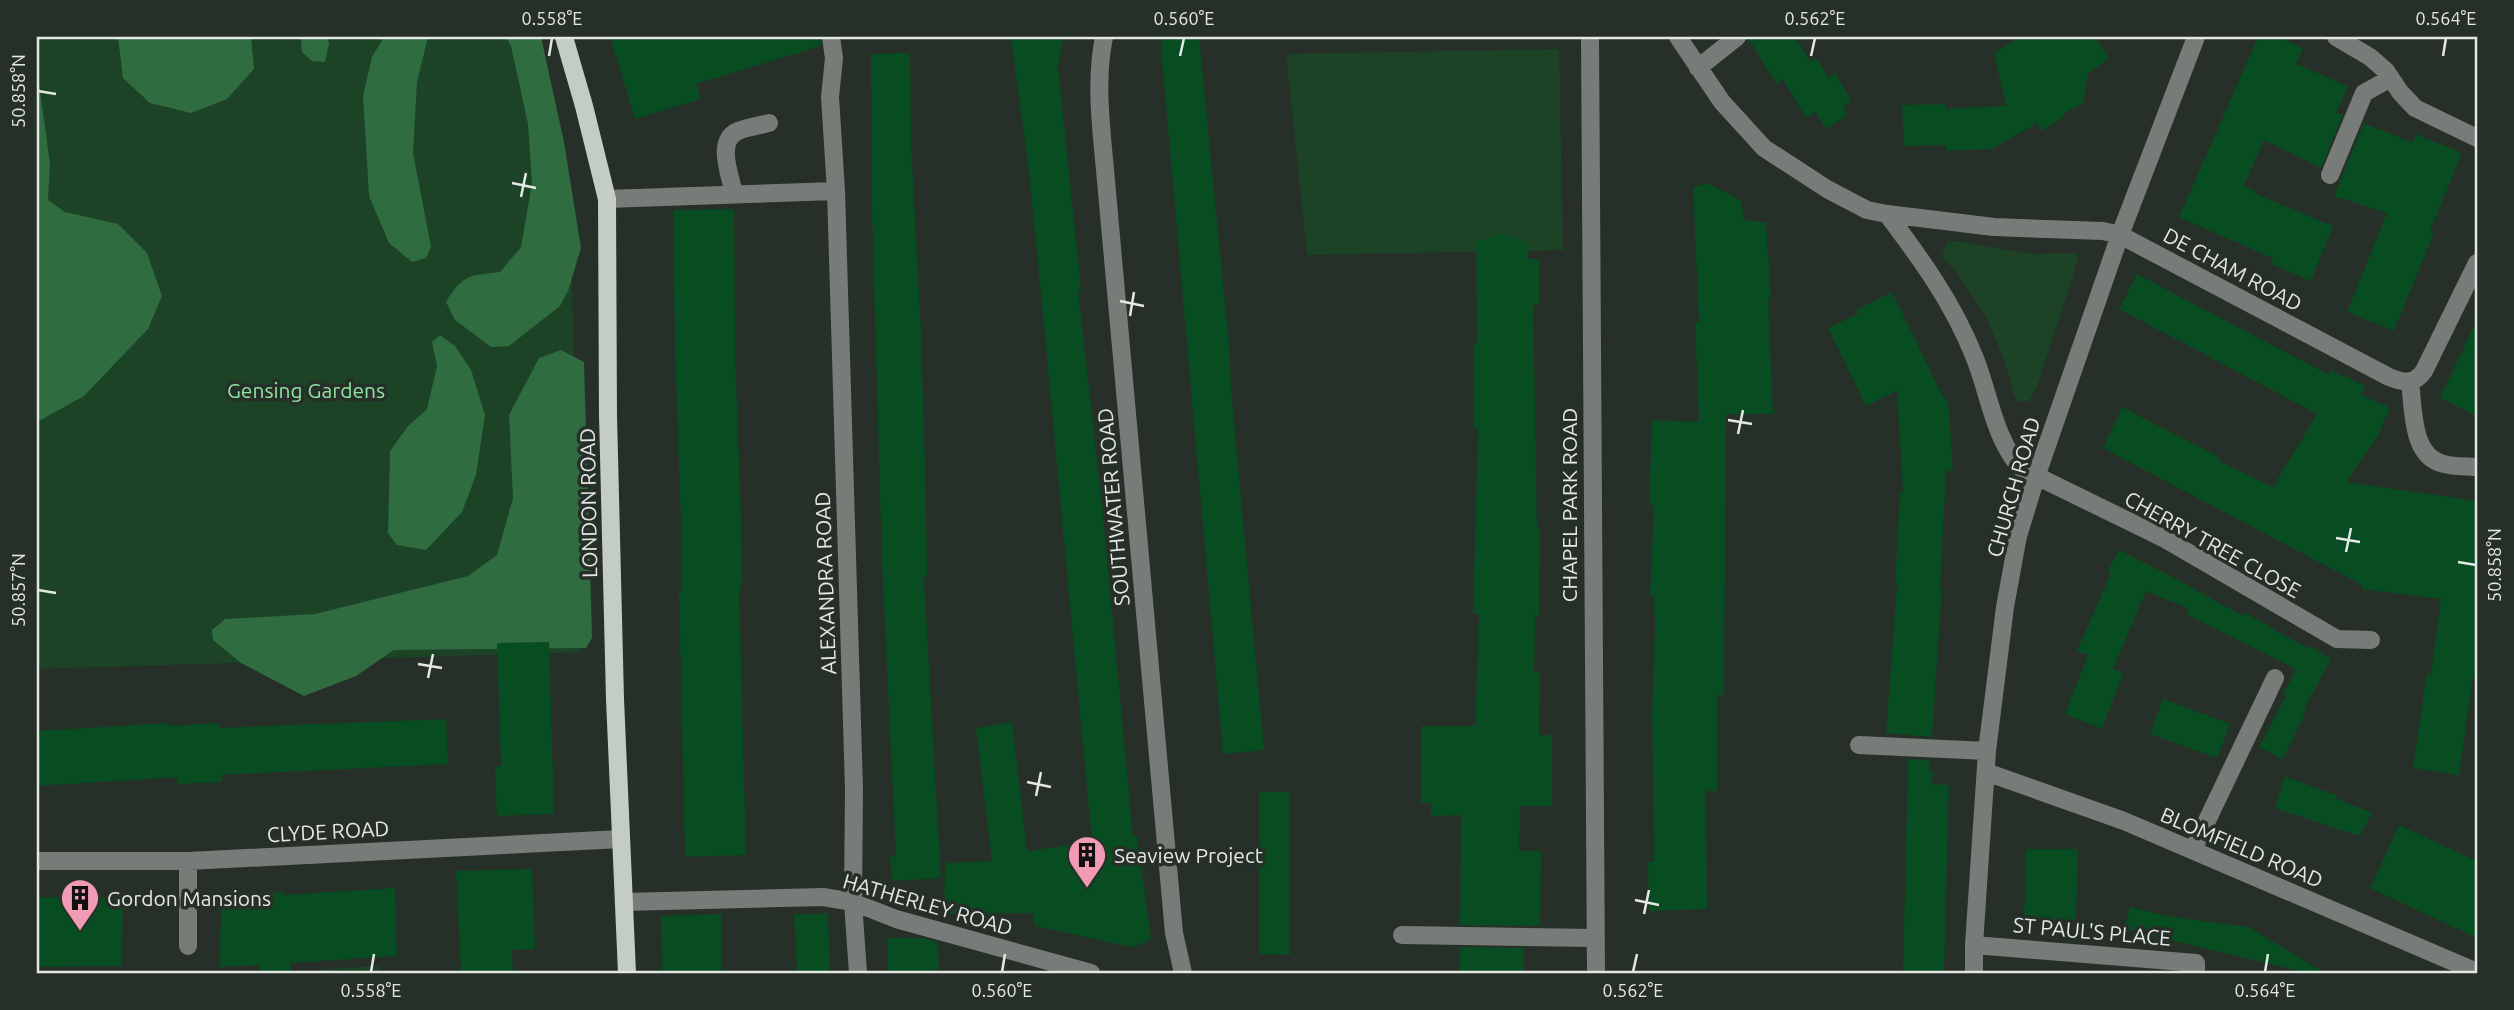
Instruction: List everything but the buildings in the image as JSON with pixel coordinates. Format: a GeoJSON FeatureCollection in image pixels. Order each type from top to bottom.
{"type":"FeatureCollection","features":[{"type":"Feature","properties":{"kind":"main road","name":"LONDON ROAD"},"geometry":{"type":"LineString","coordinates":[[564,37],[607,199],[609,456],[627,973]]}},
{"type":"Feature","properties":{"kind":"street","name":"ALEXANDRA ROAD"},"geometry":{"type":"LineString","coordinates":[[831,37],[834,58],[830,97],[836,191],[854,789],[853,902],[858,973]]}},
{"type":"Feature","properties":{"kind":"street","name":"SOUTHWATER ROAD"},"geometry":{"type":"LineString","coordinates":[[1104,37],[1098,88],[1174,933],[1183,973]]}},
{"type":"Feature","properties":{"kind":"street","name":"CHAPEL PARK ROAD"},"geometry":{"type":"LineString","coordinates":[[1590,37],[1596,973]]}},
{"type":"Feature","properties":{"kind":"street","name":"DE CHAM ROAD"},"geometry":{"type":"LineString","coordinates":[[1678,37],[1722,102],[1764,148],[1827,189],[1867,210],[1994,227],[2103,231],[2120,235],[2389,377],[2410,383]]}},
{"type":"Feature","properties":{"kind":"street"},"geometry":{"type":"LineString","coordinates":[[1698,68],[1737,37]]}},
{"type":"Feature","properties":{"kind":"street","name":"CHURCH ROAD"},"geometry":{"type":"LineString","coordinates":[[1974,973],[1987,751],[2005,607],[2018,536],[2120,235],[2196,37]]}},
{"type":"Feature","properties":{"kind":"street"},"geometry":{"type":"LineString","coordinates":[[2336,37],[2363,51],[2386,71],[2415,108],[2477,138]]}},
{"type":"Feature","properties":{"kind":"street"},"geometry":{"type":"LineString","coordinates":[[2330,175],[2364,93],[2390,78]]}},
{"type":"Feature","properties":{"kind":"street"},"geometry":{"type":"LineString","coordinates":[[734,194],[725,151],[728,140],[735,132],[769,123]]}},
{"type":"Feature","properties":{"kind":"street"},"geometry":{"type":"LineString","coordinates":[[607,199],[836,191]]}},
{"type":"Feature","properties":{"kind":"street"},"geometry":{"type":"LineString","coordinates":[[1887,214],[1923,262],[1952,309],[1974,356],[2009,455],[2022,469],[2036,477]]}},
{"type":"Feature","properties":{"kind":"street"},"geometry":{"type":"LineString","coordinates":[[2477,263],[2424,372],[2418,380],[2410,383],[2418,441],[2425,455],[2442,464],[2477,467]]}},
{"type":"Feature","properties":{"kind":"street","name":"CHERRY TREE CLOSE"},"geometry":{"type":"LineString","coordinates":[[2036,477],[2165,539],[2337,639],[2371,640]]}},
{"type":"Feature","properties":{"kind":"street"},"geometry":{"type":"LineString","coordinates":[[2193,850],[2275,678]]}},
{"type":"Feature","properties":{"kind":"street"},"geometry":{"type":"LineString","coordinates":[[1859,745],[1987,751]]}},
{"type":"Feature","properties":{"kind":"street","name":"BLOMFIELD ROAD"},"geometry":{"type":"LineString","coordinates":[[1986,772],[2124,821],[2477,972]]}},
{"type":"Feature","properties":{"kind":"street","name":"CLYDE ROAD"},"geometry":{"type":"LineString","coordinates":[[37,861],[188,861],[621,839]]}},
{"type":"Feature","properties":{"kind":"street"},"geometry":{"type":"LineString","coordinates":[[188,861],[188,946]]}},
{"type":"Feature","properties":{"kind":"street","name":"HATHERLEY ROAD"},"geometry":{"type":"LineString","coordinates":[[624,902],[823,897],[853,902],[896,919],[1064,970],[1091,973]]}},
{"type":"Feature","properties":{"kind":"street"},"geometry":{"type":"LineString","coordinates":[[1402,935],[1595,938]]}},
{"type":"Feature","properties":{"kind":"street","name":"ST PAUL'S PLACE"},"geometry":{"type":"LineString","coordinates":[[1974,944],[2196,963],[2196,973]]}},
{"type":"Feature","properties":{"kind":"green space","name":"Gensing Gardens"},"geometry":{"type":"Polygon","coordinates":[[[37,37],[522,37],[571,244],[581,652],[37,669],[37,37]]]}},
{"type":"Feature","properties":{"kind":"green space"},"geometry":{"type":"Polygon","coordinates":[[[118,37],[251,37],[254,69],[227,99],[191,113],[150,103],[123,78],[118,37]]]}},
{"type":"Feature","properties":{"kind":"green space"},"geometry":{"type":"Polygon","coordinates":[[[301,37],[327,37],[329,43],[325,62],[312,61],[302,52],[301,37]]]}},
{"type":"Feature","properties":{"kind":"green space"},"geometry":{"type":"Polygon","coordinates":[[[384,37],[428,37],[417,82],[413,153],[431,247],[426,258],[412,262],[389,243],[369,196],[363,96],[372,57],[384,37]]]}},
{"type":"Feature","properties":{"kind":"green space"},"geometry":{"type":"Polygon","coordinates":[[[506,37],[541,37],[564,142],[581,248],[568,291],[560,306],[509,346],[491,347],[455,320],[446,302],[462,281],[481,274],[500,272],[521,247],[532,183],[528,124],[511,46],[506,37]]]}},
{"type":"Feature","properties":{"kind":"green space"},"geometry":{"type":"Polygon","coordinates":[[[1559,49],[1563,250],[1307,255],[1286,54],[1559,49]]]}},
{"type":"Feature","properties":{"kind":"green space"},"geometry":{"type":"Polygon","coordinates":[[[37,80],[50,164],[48,200],[65,212],[118,224],[147,253],[162,296],[148,329],[84,396],[39,421],[37,421],[37,80]]]}},
{"type":"Feature","properties":{"kind":"green space"},"geometry":{"type":"Polygon","coordinates":[[[1957,241],[2030,254],[2076,253],[2078,260],[2037,387],[2029,401],[2019,402],[2014,396],[2006,365],[1986,316],[1942,256],[1947,242],[1957,241]]]}},
{"type":"Feature","properties":{"kind":"green space"},"geometry":{"type":"Polygon","coordinates":[[[440,335],[455,346],[471,370],[485,415],[476,475],[462,512],[426,550],[397,545],[388,533],[390,451],[408,426],[427,409],[437,366],[432,342],[440,335]]]}},
{"type":"Feature","properties":{"kind":"green space"},"geometry":{"type":"Polygon","coordinates":[[[561,350],[584,362],[592,638],[586,648],[394,650],[356,676],[304,696],[241,663],[213,640],[212,630],[225,619],[315,614],[468,576],[497,555],[513,498],[509,415],[539,358],[561,350]]]}},
{"type":"Feature","properties":{"kind":"green space"},"geometry":{"type":"Polygon","coordinates":[[[379,966],[379,973],[315,973],[315,970],[379,966]]]}},
{"type":"Feature","properties":{"kind":"place","name":"Seaview Project"},"geometry":{"type":"Point","coordinates":[1087,889]}},
{"type":"Feature","properties":{"kind":"place","name":"Gordon Mansions"},"geometry":{"type":"Point","coordinates":[80,932]}}]}
